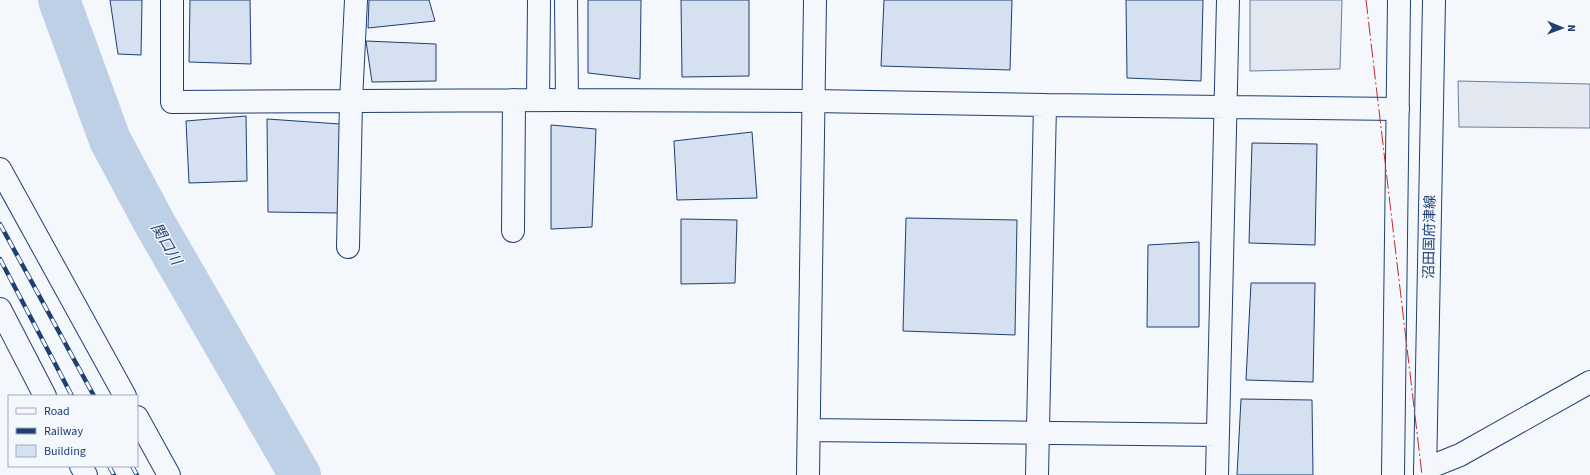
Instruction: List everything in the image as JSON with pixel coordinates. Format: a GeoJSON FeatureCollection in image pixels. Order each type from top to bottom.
{"type":"FeatureCollection","features":[{"type":"Feature","properties":{"kind":"street"},"geometry":{"type":"LineString","coordinates":[[172,0],[172,102],[514,100],[762,101]]}},
{"type":"Feature","properties":{"kind":"street"},"geometry":{"type":"LineString","coordinates":[[348,247],[351,101],[356,0]]}},
{"type":"Feature","properties":{"kind":"street"},"geometry":{"type":"LineString","coordinates":[[538,100],[539,0]]}},
{"type":"Feature","properties":{"kind":"street"},"geometry":{"type":"LineString","coordinates":[[566,0],[567,100]]}},
{"type":"Feature","properties":{"kind":"street"},"geometry":{"type":"LineString","coordinates":[[808,475],[815,0]]}},
{"type":"Feature","properties":{"kind":"street"},"geometry":{"type":"LineString","coordinates":[[1217,475],[1228,0]]}},
{"type":"Feature","properties":{"kind":"street"},"geometry":{"type":"LineString","coordinates":[[1393,475],[1399,0]]}},
{"type":"Feature","properties":{"kind":"street","name":"沼田国府津線"},"geometry":{"type":"LineString","coordinates":[[1425,472],[1434,0]]}},
{"type":"Feature","properties":{"kind":"street"},"geometry":{"type":"LineString","coordinates":[[513,231],[514,100]]}},
{"type":"Feature","properties":{"kind":"street"},"geometry":{"type":"LineString","coordinates":[[538,100],[814,101],[1225,108],[1398,109]]}},
{"type":"Feature","properties":{"kind":"street"},"geometry":{"type":"LineString","coordinates":[[1037,475],[1045,105]]}},
{"type":"Feature","properties":{"kind":"street"},"geometry":{"type":"LineString","coordinates":[[0,169],[7,197],[124,395]]}},
{"type":"Feature","properties":{"kind":"street"},"geometry":{"type":"LineString","coordinates":[[0,309],[44,395]]}},
{"type":"Feature","properties":{"kind":"street"},"geometry":{"type":"LineString","coordinates":[[1425,472],[1460,455],[1590,382]]}},
{"type":"Feature","properties":{"kind":"street"},"geometry":{"type":"LineString","coordinates":[[138,420],[169,475]]}},
{"type":"Feature","properties":{"kind":"street"},"geometry":{"type":"LineString","coordinates":[[808,430],[1218,435]]}},
{"type":"Feature","properties":{"kind":"shaded area"},"geometry":{"type":"Polygon","coordinates":[[[1250,0],[1342,0],[1340,69],[1250,71],[1250,0]]]}},
{"type":"Feature","properties":{"kind":"shaded area"},"geometry":{"type":"Polygon","coordinates":[[[1458,81],[1590,84],[1590,128],[1459,127],[1458,81]]]}},
{"type":"Feature","properties":{"kind":"building"},"geometry":{"type":"Polygon","coordinates":[[[110,0],[142,0],[141,55],[118,54],[110,0]]]}},
{"type":"Feature","properties":{"kind":"building"},"geometry":{"type":"Polygon","coordinates":[[[190,0],[250,0],[251,64],[189,62],[190,0]]]}},
{"type":"Feature","properties":{"kind":"building"},"geometry":{"type":"Polygon","coordinates":[[[369,0],[429,0],[435,21],[368,28],[369,0]]]}},
{"type":"Feature","properties":{"kind":"building"},"geometry":{"type":"Polygon","coordinates":[[[588,0],[641,0],[640,79],[588,73],[588,0]]]}},
{"type":"Feature","properties":{"kind":"building"},"geometry":{"type":"Polygon","coordinates":[[[681,0],[749,0],[749,76],[682,77],[681,0]]]}},
{"type":"Feature","properties":{"kind":"building"},"geometry":{"type":"Polygon","coordinates":[[[884,0],[1012,0],[1010,70],[881,66],[884,0]]]}},
{"type":"Feature","properties":{"kind":"building"},"geometry":{"type":"Polygon","coordinates":[[[1126,0],[1203,0],[1201,81],[1127,78],[1126,0]]]}},
{"type":"Feature","properties":{"kind":"building"},"geometry":{"type":"Polygon","coordinates":[[[366,41],[436,44],[436,81],[372,82],[366,41]]]}},
{"type":"Feature","properties":{"kind":"building"},"geometry":{"type":"Polygon","coordinates":[[[246,116],[247,181],[189,183],[186,121],[246,116]]]}},
{"type":"Feature","properties":{"kind":"building"},"geometry":{"type":"Polygon","coordinates":[[[267,119],[340,124],[340,213],[268,212],[267,119]]]}},
{"type":"Feature","properties":{"kind":"building"},"geometry":{"type":"Polygon","coordinates":[[[551,125],[596,129],[592,227],[551,229],[551,125]]]}},
{"type":"Feature","properties":{"kind":"building"},"geometry":{"type":"Polygon","coordinates":[[[752,132],[757,198],[677,200],[674,141],[752,132]]]}},
{"type":"Feature","properties":{"kind":"building"},"geometry":{"type":"Polygon","coordinates":[[[1252,143],[1317,144],[1315,245],[1249,243],[1252,143]]]}},
{"type":"Feature","properties":{"kind":"building"},"geometry":{"type":"Polygon","coordinates":[[[906,218],[1017,220],[1015,335],[903,331],[906,218]]]}},
{"type":"Feature","properties":{"kind":"building"},"geometry":{"type":"Polygon","coordinates":[[[681,219],[737,220],[735,283],[681,284],[681,219]]]}},
{"type":"Feature","properties":{"kind":"building"},"geometry":{"type":"Polygon","coordinates":[[[1199,242],[1199,327],[1147,327],[1148,245],[1199,242]]]}},
{"type":"Feature","properties":{"kind":"building"},"geometry":{"type":"Polygon","coordinates":[[[1251,283],[1315,283],[1313,382],[1246,380],[1251,283]]]}},
{"type":"Feature","properties":{"kind":"building"},"geometry":{"type":"Polygon","coordinates":[[[1241,399],[1312,400],[1313,475],[1237,475],[1241,399]]]}},
{"type":"Feature","properties":{"kind":"waterway","name":"関口川"},"geometry":{"type":"LineString","coordinates":[[59,0],[110,140],[155,224],[300,475]]}},
{"type":"Feature","properties":{"kind":"railway"},"geometry":{"type":"LineString","coordinates":[[0,224],[93,395]]}},
{"type":"Feature","properties":{"kind":"railway"},"geometry":{"type":"LineString","coordinates":[[0,259],[71,395]]}},
{"type":"Feature","properties":{"kind":"railway"},"geometry":{"type":"LineString","coordinates":[[110,467],[114,475]]}},
{"type":"Feature","properties":{"kind":"railway"},"geometry":{"type":"LineString","coordinates":[[133,467],[137,475]]}},
{"type":"Feature","properties":{"kind":"power"},"geometry":{"type":"LineString","coordinates":[[1366,0],[1422,475]]}}]}
